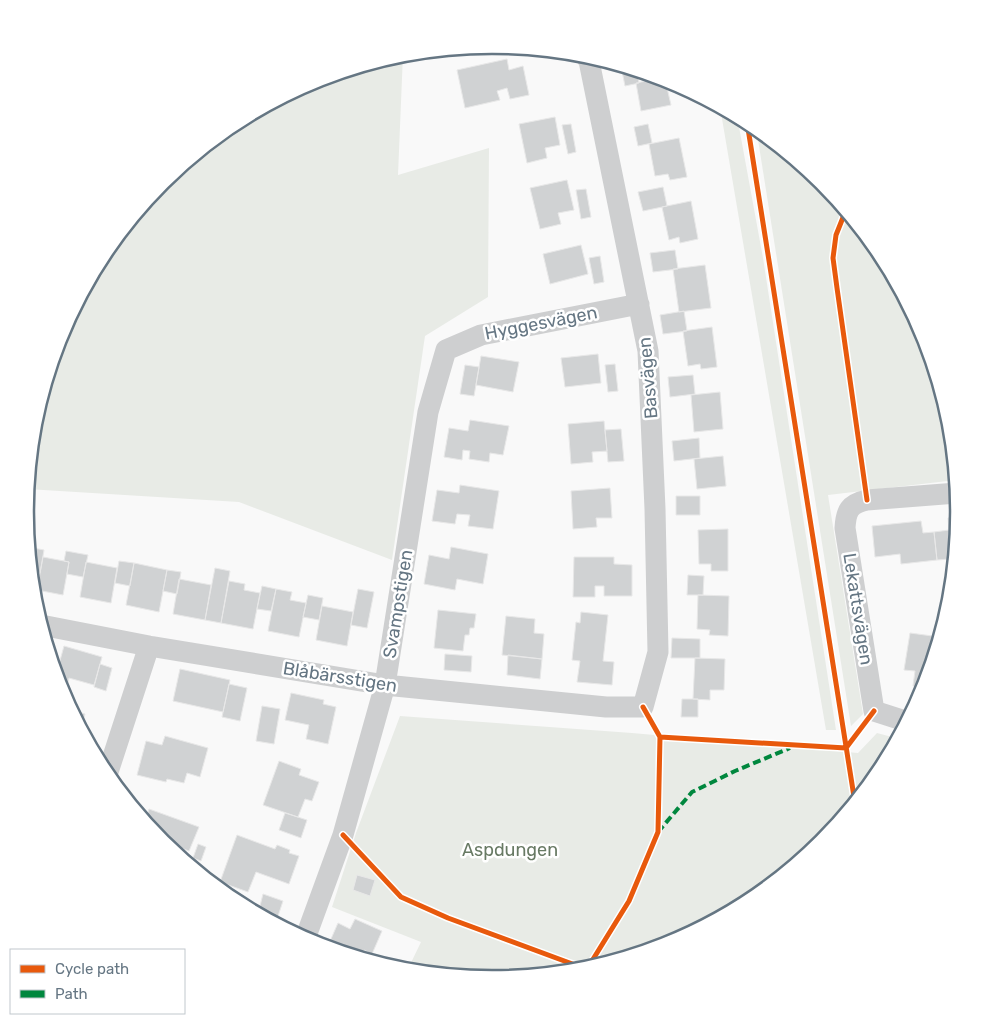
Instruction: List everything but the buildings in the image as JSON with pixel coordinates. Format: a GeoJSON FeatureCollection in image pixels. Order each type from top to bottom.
{"type":"FeatureCollection","features":[{"type":"Feature","properties":{"kind":"street","name":"Basvägen"},"geometry":{"type":"LineString","coordinates":[[590,65],[648,351],[656,509],[658,652],[643,707]]}},
{"type":"Feature","properties":{"kind":"street","name":"Hyggesvägen"},"geometry":{"type":"LineString","coordinates":[[446,350],[481,335],[639,304]]}},
{"type":"Feature","properties":{"kind":"street","name":"Svampstigen"},"geometry":{"type":"LineString","coordinates":[[308,931],[343,835],[385,685],[428,412],[446,350]]}},
{"type":"Feature","properties":{"kind":"street","name":"Lekattsvägen"},"geometry":{"type":"LineString","coordinates":[[901,720],[874,711],[845,528],[846,518],[850,507],[857,502],[949,494]]}},
{"type":"Feature","properties":{"kind":"street","name":"Blåbärsstigen"},"geometry":{"type":"LineString","coordinates":[[48,626],[149,646],[385,685],[606,707],[643,707]]}},
{"type":"Feature","properties":{"kind":"street"},"geometry":{"type":"LineString","coordinates":[[110,766],[149,646]]}},
{"type":"Feature","properties":{"kind":"green space"},"geometry":{"type":"Polygon","coordinates":[[[403,63],[398,175],[489,148],[488,297],[425,336],[392,560],[239,502],[35,489],[43,423],[49,393],[58,365],[81,309],[111,257],[147,210],[190,167],[237,131],[289,101],[345,78],[373,69],[403,63]]]}},
{"type":"Feature","properties":{"kind":"green space"},"geometry":{"type":"Polygon","coordinates":[[[721,115],[739,126],[763,258],[836,730],[826,730],[721,115]]]}},
{"type":"Feature","properties":{"kind":"green space"},"geometry":{"type":"Polygon","coordinates":[[[758,139],[794,167],[837,210],[856,233],[889,283],[903,309],[926,365],[935,393],[946,452],[949,481],[828,495],[863,714],[851,726],[758,139]]]}},
{"type":"Feature","properties":{"kind":"green space","name":"Aspdungen"},"geometry":{"type":"Polygon","coordinates":[[[400,716],[632,733],[858,753],[877,733],[891,737],[873,767],[837,814],[794,857],[771,876],[747,893],[695,923],[639,946],[611,955],[581,961],[552,966],[492,970],[462,969],[411,962],[421,942],[332,907],[356,833],[400,716]]]}},
{"type":"Feature","properties":{"kind":"marked path"},"geometry":{"type":"LineString","coordinates":[[658,832],[692,792],[735,771],[790,748]]}},
{"type":"Feature","properties":{"kind":"cycle path"},"geometry":{"type":"LineString","coordinates":[[749,132],[854,794]]}},
{"type":"Feature","properties":{"kind":"cycle path"},"geometry":{"type":"LineString","coordinates":[[843,217],[836,235],[833,258],[867,500]]}},
{"type":"Feature","properties":{"kind":"cycle path"},"geometry":{"type":"LineString","coordinates":[[643,707],[660,737],[846,748],[874,711]]}},
{"type":"Feature","properties":{"kind":"cycle path"},"geometry":{"type":"LineString","coordinates":[[593,959],[629,901],[658,832],[660,737]]}},
{"type":"Feature","properties":{"kind":"cycle path"},"geometry":{"type":"LineString","coordinates":[[343,835],[401,897],[448,918],[570,963]]}}]}
